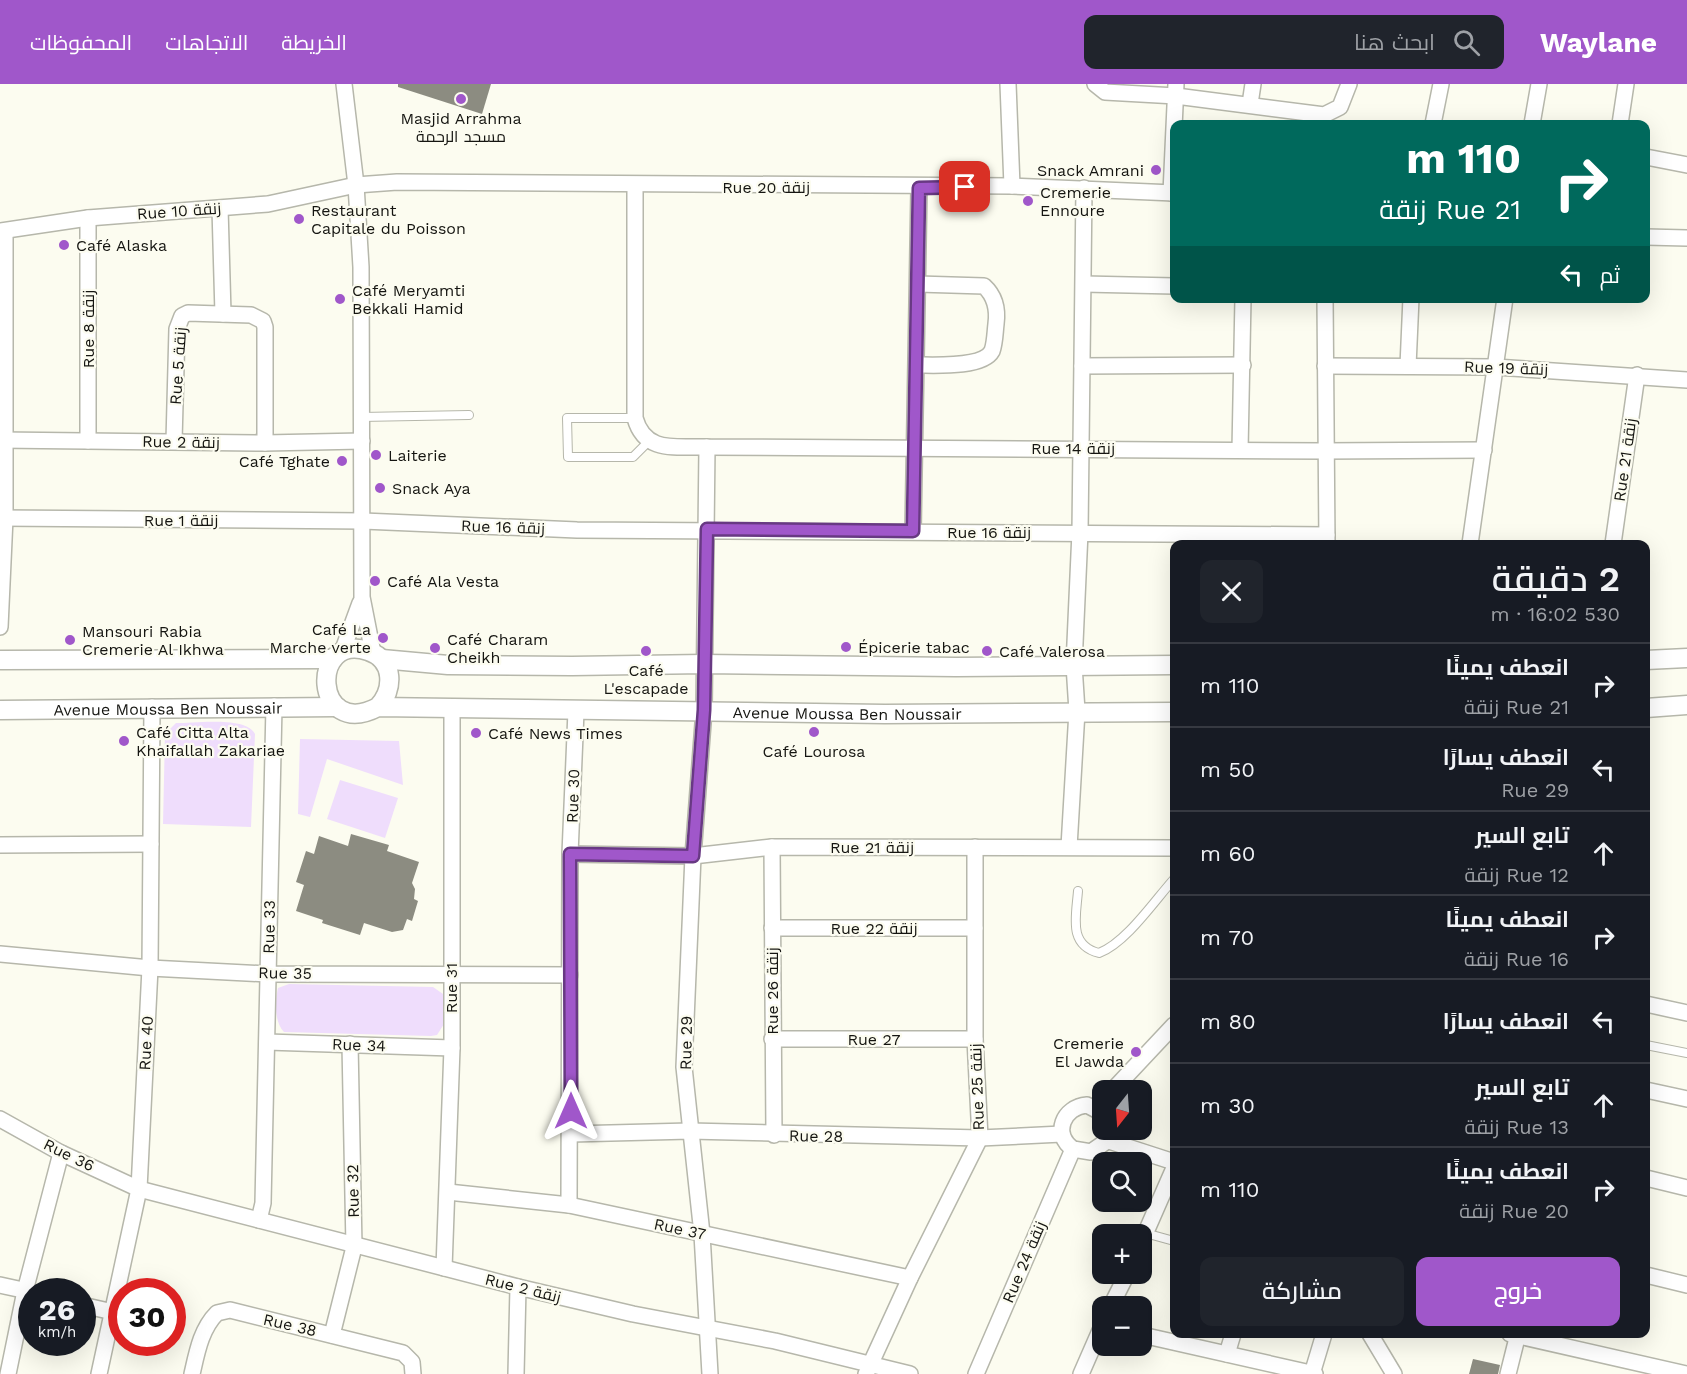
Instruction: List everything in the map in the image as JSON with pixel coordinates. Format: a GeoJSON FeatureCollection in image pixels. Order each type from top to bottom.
{"type":"FeatureCollection","features":[{"type":"Feature","properties":{"kind":"street"},"geometry":{"type":"LineString","coordinates":[[344,84],[356,185],[361,267],[362,597],[355,622],[325,679],[330,699],[337,707],[358,714],[378,707],[389,690],[390,679],[377,656],[362,597]]}},
{"type":"Feature","properties":{"kind":"street"},"geometry":{"type":"LineString","coordinates":[[1008,84],[1012,186]]}},
{"type":"Feature","properties":{"kind":"street"},"geometry":{"type":"LineString","coordinates":[[1095,84],[1105,92],[1176,90],[1324,115],[1340,107],[1346,100],[1349,84]]}},
{"type":"Feature","properties":{"kind":"street"},"geometry":{"type":"LineString","coordinates":[[1250,104],[1253,84]]}},
{"type":"Feature","properties":{"kind":"street"},"geometry":{"type":"LineString","coordinates":[[1434,120],[1441,84]]}},
{"type":"Feature","properties":{"kind":"street"},"geometry":{"type":"LineString","coordinates":[[1533,120],[1539,84]]}},
{"type":"Feature","properties":{"kind":"street"},"geometry":{"type":"LineString","coordinates":[[1621,120],[1626,84]]}},
{"type":"Feature","properties":{"kind":"street"},"geometry":{"type":"LineString","coordinates":[[1175,120],[1176,90]]}},
{"type":"Feature","properties":{"kind":"street"},"geometry":{"type":"LineString","coordinates":[[1650,158],[1687,165]]}},
{"type":"Feature","properties":{"kind":"street","name":"Rue 20 زنقة"},"geometry":{"type":"LineString","coordinates":[[356,185],[397,182],[919,188],[1012,186],[1170,193]]}},
{"type":"Feature","properties":{"kind":"street","name":"Rue 10 زنقة"},"geometry":{"type":"LineString","coordinates":[[3,231],[88,218],[276,202],[356,185]]}},
{"type":"Feature","properties":{"kind":"street"},"geometry":{"type":"LineString","coordinates":[[635,186],[635,418],[639,434],[656,443]]}},
{"type":"Feature","properties":{"kind":"street"},"geometry":{"type":"LineString","coordinates":[[913,531],[919,188]]}},
{"type":"Feature","properties":{"kind":"street"},"geometry":{"type":"LineString","coordinates":[[1069,847],[1077,711],[1074,665],[1080,532],[1084,188]]}},
{"type":"Feature","properties":{"kind":"street"},"geometry":{"type":"LineString","coordinates":[[220,208],[223,314]]}},
{"type":"Feature","properties":{"kind":"street","name":"Rue 8 زنقة"},"geometry":{"type":"LineString","coordinates":[[88,218],[88,441]]}},
{"type":"Feature","properties":{"kind":"street"},"geometry":{"type":"LineString","coordinates":[[0,627],[3,231]]}},
{"type":"Feature","properties":{"kind":"street"},"geometry":{"type":"LineString","coordinates":[[1650,237],[1686,233]]}},
{"type":"Feature","properties":{"kind":"street"},"geometry":{"type":"LineString","coordinates":[[917,365],[974,363],[988,357],[993,350],[997,317],[995,299],[984,286],[918,284]]}},
{"type":"Feature","properties":{"kind":"street"},"geometry":{"type":"LineString","coordinates":[[1084,284],[1170,286]]}},
{"type":"Feature","properties":{"kind":"street"},"geometry":{"type":"LineString","coordinates":[[1240,450],[1243,303]]}},
{"type":"Feature","properties":{"kind":"street"},"geometry":{"type":"LineString","coordinates":[[1325,303],[1324,451],[1327,540]]}},
{"type":"Feature","properties":{"kind":"street"},"geometry":{"type":"LineString","coordinates":[[1408,366],[1411,303]]}},
{"type":"Feature","properties":{"kind":"street"},"geometry":{"type":"LineString","coordinates":[[1471,540],[1504,303]]}},
{"type":"Feature","properties":{"kind":"street","name":"Rue 5 زنقة"},"geometry":{"type":"LineString","coordinates":[[174,441],[179,322],[188,314],[223,314],[257,316],[265,327],[265,443]]}},
{"type":"Feature","properties":{"kind":"street"},"geometry":{"type":"LineString","coordinates":[[1082,366],[1243,365]]}},
{"type":"Feature","properties":{"kind":"street","name":"Rue 19 زنقة"},"geometry":{"type":"LineString","coordinates":[[1325,366],[1495,367],[1687,380]]}},
{"type":"Feature","properties":{"kind":"street","name":"Rue 21 زنقة"},"geometry":{"type":"LineString","coordinates":[[1614,540],[1637,375]]}},
{"type":"Feature","properties":{"kind":"street","name":"Rue 2 زنقة"},"geometry":{"type":"LineString","coordinates":[[2,440],[265,443],[362,441]]}},
{"type":"Feature","properties":{"kind":"street","name":"Rue 14 زنقة"},"geometry":{"type":"LineString","coordinates":[[656,443],[707,447],[1484,450]]}},
{"type":"Feature","properties":{"kind":"street","name":"Rue 29"},"geometry":{"type":"LineString","coordinates":[[707,447],[704,710],[693,856],[684,1067],[702,1234],[710,1374]]}},
{"type":"Feature","properties":{"kind":"street","name":"Rue 1 زنقة"},"geometry":{"type":"LineString","coordinates":[[2,518],[363,521]]}},
{"type":"Feature","properties":{"kind":"street","name":"Rue 16 زنقة"},"geometry":{"type":"LineString","coordinates":[[363,521],[577,530],[1080,532],[1327,540]]}},
{"type":"Feature","properties":{"kind":"street"},"geometry":{"type":"LineString","coordinates":[[0,660],[338,656],[352,649],[377,656],[448,665],[704,664],[956,668],[1170,665]]}},
{"type":"Feature","properties":{"kind":"street"},"geometry":{"type":"LineString","coordinates":[[1650,660],[1687,658]]}},
{"type":"Feature","properties":{"kind":"street"},"geometry":{"type":"LineString","coordinates":[[1650,708],[1687,705]]}},
{"type":"Feature","properties":{"kind":"street","name":"Rue 33"},"geometry":{"type":"LineString","coordinates":[[259,1220],[263,1203],[274,706]]}},
{"type":"Feature","properties":{"kind":"street","name":"Rue 40"},"geometry":{"type":"LineString","coordinates":[[120,1278],[139,1189],[150,968],[152,707]]}},
{"type":"Feature","properties":{"kind":"street","name":"Avenue Moussa Ben Noussair"},"geometry":{"type":"LineString","coordinates":[[0,710],[337,707]]}},
{"type":"Feature","properties":{"kind":"street","name":"Avenue Moussa Ben Noussair"},"geometry":{"type":"LineString","coordinates":[[378,707],[885,714],[1170,712]]}},
{"type":"Feature","properties":{"kind":"street","name":"Rue 31"},"geometry":{"type":"LineString","coordinates":[[444,1268],[452,1048],[452,708]]}},
{"type":"Feature","properties":{"kind":"street","name":"Rue 30"},"geometry":{"type":"LineString","coordinates":[[569,1205],[570,854],[576,711]]}},
{"type":"Feature","properties":{"kind":"street"},"geometry":{"type":"LineString","coordinates":[[0,845],[151,844]]}},
{"type":"Feature","properties":{"kind":"street","name":"Rue 21 زنقة"},"geometry":{"type":"LineString","coordinates":[[570,854],[693,856],[772,847],[1170,848]]}},
{"type":"Feature","properties":{"kind":"street","name":"Rue 26 زنقة"},"geometry":{"type":"LineString","coordinates":[[772,847],[774,1135]]}},
{"type":"Feature","properties":{"kind":"street","name":"Rue 25 زنقة"},"geometry":{"type":"LineString","coordinates":[[868,1369],[910,1278],[980,1138],[975,1039],[975,847]]}},
{"type":"Feature","properties":{"kind":"street","name":"Rue 22 زنقة"},"geometry":{"type":"LineString","coordinates":[[772,928],[975,928]]}},
{"type":"Feature","properties":{"kind":"street","name":"Rue 35"},"geometry":{"type":"LineString","coordinates":[[0,954],[150,968],[268,974],[570,975]]}},
{"type":"Feature","properties":{"kind":"street"},"geometry":{"type":"LineString","coordinates":[[1650,1005],[1687,1013]]}},
{"type":"Feature","properties":{"kind":"street"},"geometry":{"type":"LineString","coordinates":[[1122,1080],[1170,1029]]}},
{"type":"Feature","properties":{"kind":"street","name":"Rue 27"},"geometry":{"type":"LineString","coordinates":[[772,1039],[975,1039]]}},
{"type":"Feature","properties":{"kind":"street","name":"Rue 34"},"geometry":{"type":"LineString","coordinates":[[267,1042],[452,1048]]}},
{"type":"Feature","properties":{"kind":"street","name":"Rue 32"},"geometry":{"type":"LineString","coordinates":[[332,1335],[354,1247],[350,1044]]}},
{"type":"Feature","properties":{"kind":"street"},"geometry":{"type":"LineString","coordinates":[[1650,1091],[1687,1099]]}},
{"type":"Feature","properties":{"kind":"street"},"geometry":{"type":"LineString","coordinates":[[1092,1107],[1081,1106],[1069,1111],[1063,1122],[1062,1134],[1073,1149],[1091,1152],[1102,1140]]}},
{"type":"Feature","properties":{"kind":"street","name":"Rue 36"},"geometry":{"type":"LineString","coordinates":[[0,1119],[61,1153],[139,1189]]}},
{"type":"Feature","properties":{"kind":"street","name":"Rue 28"},"geometry":{"type":"LineString","coordinates":[[571,1134],[690,1131],[774,1135],[980,1138],[1062,1134]]}},
{"type":"Feature","properties":{"kind":"street"},"geometry":{"type":"LineString","coordinates":[[1119,1140],[1170,1160]]}},
{"type":"Feature","properties":{"kind":"street","name":"Rue 24 زنقة"},"geometry":{"type":"LineString","coordinates":[[976,1374],[1073,1149]]}},
{"type":"Feature","properties":{"kind":"street"},"geometry":{"type":"LineString","coordinates":[[31,1278],[61,1153]]}},
{"type":"Feature","properties":{"kind":"street"},"geometry":{"type":"LineString","coordinates":[[1650,1179],[1687,1188]]}},
{"type":"Feature","properties":{"kind":"street","name":"Rue 2 زنقة"},"geometry":{"type":"LineString","coordinates":[[139,1189],[354,1247],[518,1287],[633,1314],[709,1327],[868,1369],[910,1374]]}},
{"type":"Feature","properties":{"kind":"street","name":"Rue 37"},"geometry":{"type":"LineString","coordinates":[[448,1192],[569,1205],[910,1278]]}},
{"type":"Feature","properties":{"kind":"street"},"geometry":{"type":"LineString","coordinates":[[1151,1224],[1169,1193]]}},
{"type":"Feature","properties":{"kind":"street"},"geometry":{"type":"LineString","coordinates":[[1650,1276],[1687,1285]]}},
{"type":"Feature","properties":{"kind":"street"},"geometry":{"type":"LineString","coordinates":[[0,1285],[18,1290]]}},
{"type":"Feature","properties":{"kind":"street"},"geometry":{"type":"LineString","coordinates":[[516,1374],[518,1287]]}},
{"type":"Feature","properties":{"kind":"street","name":"Rue 38"},"geometry":{"type":"LineString","coordinates":[[192,1374],[203,1334],[214,1316],[221,1311],[403,1353],[412,1362],[413,1374]]}},
{"type":"Feature","properties":{"kind":"street"},"geometry":{"type":"LineString","coordinates":[[8,1374],[18,1333]]}},
{"type":"Feature","properties":{"kind":"street","name":"Rue 40"},"geometry":{"type":"LineString","coordinates":[[99,1374],[108,1334]]}},
{"type":"Feature","properties":{"kind":"street"},"geometry":{"type":"LineString","coordinates":[[1152,1337],[1313,1374],[1323,1338]]}},
{"type":"Feature","properties":{"kind":"street"},"geometry":{"type":"LineString","coordinates":[[1227,1354],[1232,1338]]}},
{"type":"Feature","properties":{"kind":"street"},"geometry":{"type":"LineString","coordinates":[[1372,1338],[1394,1374]]}},
{"type":"Feature","properties":{"kind":"street"},"geometry":{"type":"LineString","coordinates":[[1508,1374],[1514,1338]]}},
{"type":"Feature","properties":{"kind":"street"},"geometry":{"type":"LineString","coordinates":[[1532,1338],[1686,1374]]}},
{"type":"Feature","properties":{"kind":"street"},"geometry":{"type":"LineString","coordinates":[[1081,1374],[1092,1349]]}},
{"type":"Feature","properties":{"kind":"lane"},"geometry":{"type":"LineString","coordinates":[[362,417],[469,415]]}},
{"type":"Feature","properties":{"kind":"lane"},"geometry":{"type":"LineString","coordinates":[[635,418],[567,418],[568,458],[633,457],[656,443]]}},
{"type":"Feature","properties":{"kind":"lane"},"geometry":{"type":"LineString","coordinates":[[1078,891],[1076,923],[1078,939],[1083,946],[1100,953],[1108,950],[1170,883]]}},
{"type":"Feature","properties":{"kind":"lane"},"geometry":{"type":"LineString","coordinates":[[1650,1046],[1687,1053]]}},
{"type":"Feature","properties":{"kind":"lane"},"geometry":{"type":"LineString","coordinates":[[1152,1238],[1170,1240]]}},
{"type":"Feature","properties":{"kind":"shaded area"},"geometry":{"type":"Polygon","coordinates":[[[176,723],[231,723],[250,728],[255,734],[251,827],[163,824],[165,734],[176,723]]]}},
{"type":"Feature","properties":{"kind":"shaded area"},"geometry":{"type":"Polygon","coordinates":[[[300,739],[399,741],[403,785],[327,759],[310,817],[298,814],[300,739]]]}},
{"type":"Feature","properties":{"kind":"shaded area"},"geometry":{"type":"Polygon","coordinates":[[[340,780],[398,798],[385,838],[327,819],[340,780]]]}},
{"type":"Feature","properties":{"kind":"shaded area"},"geometry":{"type":"Polygon","coordinates":[[[289,984],[433,987],[443,994],[444,1024],[437,1035],[431,1036],[284,1032],[278,1023],[276,999],[278,988],[289,984]]]}},
{"type":"Feature","properties":{"kind":"building","name":"Masjid Arrahma مسجد الرحمة"},"geometry":{"type":"Polygon","coordinates":[[[398,84],[491,84],[482,114],[398,87],[398,84]]]}},
{"type":"Feature","properties":{"kind":"building"},"geometry":{"type":"Polygon","coordinates":[[[351,834],[389,845],[387,851],[419,862],[412,883],[415,889],[414,899],[418,901],[412,921],[407,919],[403,930],[392,932],[364,923],[360,935],[322,923],[323,920],[296,911],[304,885],[296,882],[306,851],[314,854],[319,836],[348,846],[351,834]]]}},
{"type":"Feature","properties":{"kind":"building"},"geometry":{"type":"Polygon","coordinates":[[[1473,1359],[1500,1365],[1498,1374],[1469,1374],[1473,1359]]]}},
{"type":"Feature","properties":{"kind":"place","name":"Masjid Arrahma مسجد الرحمة"},"geometry":{"type":"Point","coordinates":[461,99]}},
{"type":"Feature","properties":{"kind":"place","name":"Snack Amrani"},"geometry":{"type":"Point","coordinates":[1156,170]}},
{"type":"Feature","properties":{"kind":"place","name":"Cremerie Ennoure"},"geometry":{"type":"Point","coordinates":[1028,201]}},
{"type":"Feature","properties":{"kind":"place","name":"Restaurant Capitale du Poisson"},"geometry":{"type":"Point","coordinates":[299,219]}},
{"type":"Feature","properties":{"kind":"place","name":"Café Alaska"},"geometry":{"type":"Point","coordinates":[64,245]}},
{"type":"Feature","properties":{"kind":"place","name":"Café Meryamti Bekkali Hamid"},"geometry":{"type":"Point","coordinates":[340,299]}},
{"type":"Feature","properties":{"kind":"place","name":"Laiterie"},"geometry":{"type":"Point","coordinates":[376,455]}},
{"type":"Feature","properties":{"kind":"place","name":"Café Tghate"},"geometry":{"type":"Point","coordinates":[342,461]}},
{"type":"Feature","properties":{"kind":"place","name":"Snack Aya"},"geometry":{"type":"Point","coordinates":[380,488]}},
{"type":"Feature","properties":{"kind":"place","name":"Café Ala Vesta"},"geometry":{"type":"Point","coordinates":[375,581]}},
{"type":"Feature","properties":{"kind":"place","name":"Café La Marche verte"},"geometry":{"type":"Point","coordinates":[383,638]}},
{"type":"Feature","properties":{"kind":"place","name":"Mansouri Rabia Cremerie Al Ikhwa"},"geometry":{"type":"Point","coordinates":[70,640]}},
{"type":"Feature","properties":{"kind":"place","name":"Épicerie tabac"},"geometry":{"type":"Point","coordinates":[846,647]}},
{"type":"Feature","properties":{"kind":"place","name":"Café Charam Cheikh"},"geometry":{"type":"Point","coordinates":[435,648]}},
{"type":"Feature","properties":{"kind":"place","name":"Café L'escapade"},"geometry":{"type":"Point","coordinates":[646,651]}},
{"type":"Feature","properties":{"kind":"place","name":"Café Valerosa"},"geometry":{"type":"Point","coordinates":[987,651]}},
{"type":"Feature","properties":{"kind":"place","name":"Café Lourosa"},"geometry":{"type":"Point","coordinates":[814,732]}},
{"type":"Feature","properties":{"kind":"place","name":"Café News Times"},"geometry":{"type":"Point","coordinates":[476,733]}},
{"type":"Feature","properties":{"kind":"place","name":"Café Citta Alta Khaifallah Zakariae"},"geometry":{"type":"Point","coordinates":[124,741]}},
{"type":"Feature","properties":{"kind":"place","name":"Cremerie El Jawda"},"geometry":{"type":"Point","coordinates":[1136,1052]}},
{"type":"Feature","properties":{"kind":"route"},"geometry":{"type":"LineString","coordinates":[[571,1111],[570,854],[693,856],[704,710],[707,529],[913,531],[919,188],[965,187]]}}]}
